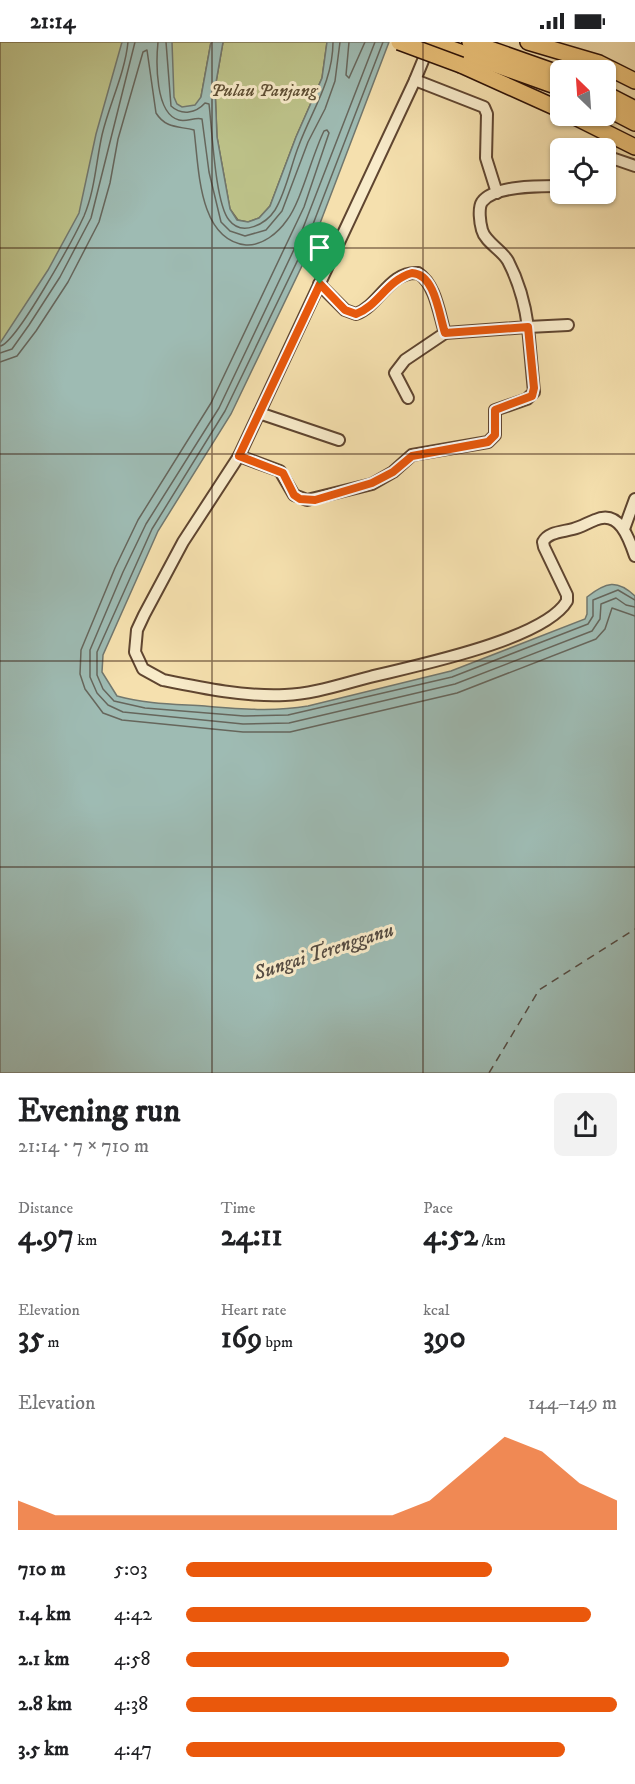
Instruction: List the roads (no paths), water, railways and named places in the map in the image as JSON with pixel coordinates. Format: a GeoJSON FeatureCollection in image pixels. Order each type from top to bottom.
{"type":"FeatureCollection","features":[{"type":"Feature","properties":{"kind":"highway"},"geometry":{"type":"LineString","coordinates":[[399,42],[467,51],[550,84]]}},
{"type":"Feature","properties":{"kind":"highway"},"geometry":{"type":"LineString","coordinates":[[431,42],[550,71]]}},
{"type":"Feature","properties":{"kind":"highway"},"geometry":{"type":"LineString","coordinates":[[528,42],[598,63],[635,81]]}},
{"type":"Feature","properties":{"kind":"highway"},"geometry":{"type":"LineString","coordinates":[[467,51],[550,103]]}},
{"type":"Feature","properties":{"kind":"highway"},"geometry":{"type":"LineString","coordinates":[[616,99],[635,109]]}},
{"type":"Feature","properties":{"kind":"highway"},"geometry":{"type":"LineString","coordinates":[[616,113],[635,123]]}},
{"type":"Feature","properties":{"kind":"highway"},"geometry":{"type":"LineString","coordinates":[[593,126],[635,147]]}},
{"type":"Feature","properties":{"kind":"street"},"geometry":{"type":"LineString","coordinates":[[431,42],[239,456],[183,542],[137,630],[135,652],[138,660],[152,676],[163,680],[261,694],[298,694],[486,646],[545,621],[557,613],[567,601],[544,548],[544,538],[602,517],[615,521],[624,529],[635,556]]}},
{"type":"Feature","properties":{"kind":"street"},"geometry":{"type":"LineString","coordinates":[[415,80],[484,107],[487,114],[486,158],[497,193]]}},
{"type":"Feature","properties":{"kind":"street"},"geometry":{"type":"LineString","coordinates":[[616,159],[635,166]]}},
{"type":"Feature","properties":{"kind":"street"},"geometry":{"type":"LineString","coordinates":[[239,456],[279,471],[294,495],[307,500],[372,483],[393,472],[412,456],[488,442],[495,435],[495,410],[527,399],[534,392],[528,327],[522,297],[507,260],[482,230],[480,212],[482,201],[497,193],[531,186],[550,186]]}},
{"type":"Feature","properties":{"kind":"street"},"geometry":{"type":"LineString","coordinates":[[320,284],[345,310],[356,314],[369,306],[398,279],[418,273],[428,283],[445,333]]}},
{"type":"Feature","properties":{"kind":"street"},"geometry":{"type":"LineString","coordinates":[[408,398],[395,373],[405,360],[445,333],[568,325]]}},
{"type":"Feature","properties":{"kind":"street"},"geometry":{"type":"LineString","coordinates":[[259,413],[339,440]]}},
{"type":"Feature","properties":{"kind":"street"},"geometry":{"type":"LineString","coordinates":[[624,529],[635,499]]}},
{"type":"Feature","properties":{"kind":"water","name":"Sungai Terengganu"},"geometry":{"type":"Polygon","coordinates":[[[122,42],[172,42],[174,97],[177,104],[182,107],[195,105],[201,97],[211,42],[223,42],[215,88],[217,137],[230,209],[237,220],[248,222],[259,218],[270,206],[296,137],[322,78],[327,42],[389,42],[311,247],[231,414],[158,531],[103,655],[102,672],[117,696],[139,701],[256,709],[308,706],[451,671],[585,619],[587,597],[600,588],[611,584],[629,591],[635,596],[635,1073],[0,1073],[0,343],[48,270],[79,213],[96,134],[122,42]]]}},
{"type":"Feature","properties":{"kind":"park label","name":"Pulau Panjang"},"geometry":{"type":"Point","coordinates":[264,91]}}]}
